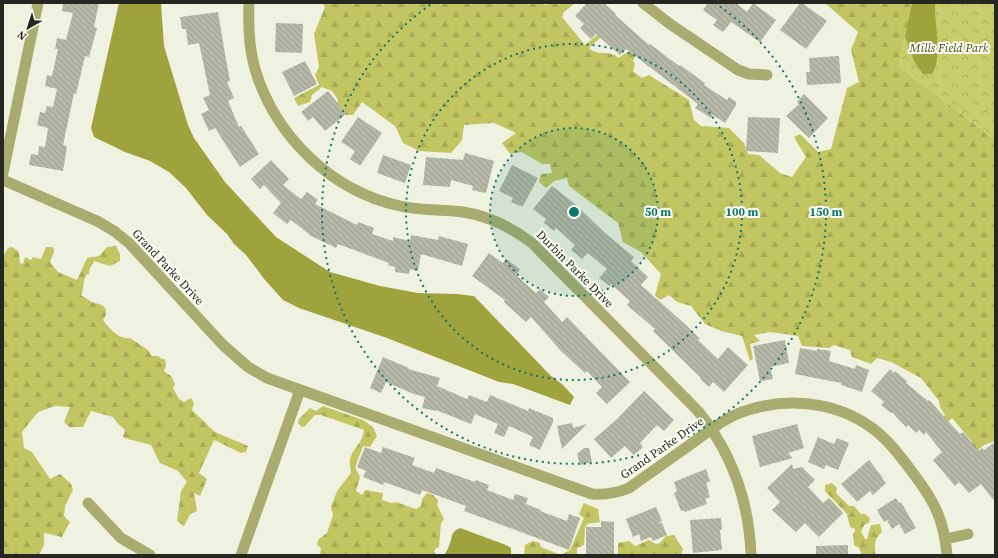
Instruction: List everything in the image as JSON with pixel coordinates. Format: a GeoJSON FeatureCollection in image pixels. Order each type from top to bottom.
{"type":"FeatureCollection","features":[{"type":"Feature","properties":{"kind":"street"},"geometry":{"type":"LineString","coordinates":[[3,173],[38,3]]}},
{"type":"Feature","properties":{"kind":"street","name":"Durbin Parke Drive"},"geometry":{"type":"LineString","coordinates":[[248,3],[250,46],[255,68],[263,90],[284,128],[298,146],[318,166],[337,179],[357,191],[376,199],[400,206],[480,215],[500,222],[532,243],[698,411],[712,428],[728,456],[742,491],[747,514],[751,555]]}},
{"type":"Feature","properties":{"kind":"street"},"geometry":{"type":"LineString","coordinates":[[643,3],[670,24],[738,70],[749,74],[767,75]]}},
{"type":"Feature","properties":{"kind":"street","name":"Grand Parke Drive"},"geometry":{"type":"LineString","coordinates":[[3,180],[97,221],[114,231],[129,243],[233,355],[248,367],[266,378],[585,491],[605,495],[618,493],[630,488],[712,428],[746,410],[785,402],[824,406],[843,412],[862,421],[874,430],[900,455],[929,495],[942,522],[946,539],[947,555]]}},
{"type":"Feature","properties":{"kind":"street"},"geometry":{"type":"LineString","coordinates":[[241,555],[300,390]]}},
{"type":"Feature","properties":{"kind":"street"},"geometry":{"type":"LineString","coordinates":[[88,503],[121,538],[150,555]]}},
{"type":"Feature","properties":{"kind":"street"},"geometry":{"type":"LineString","coordinates":[[946,539],[968,534]]}},
{"type":"Feature","properties":{"kind":"green space"},"geometry":{"type":"Polygon","coordinates":[[[323,3],[537,3],[546,5],[549,3],[575,3],[564,12],[562,17],[585,45],[613,22],[613,26],[589,48],[592,51],[615,55],[619,58],[636,48],[636,54],[633,61],[635,64],[633,71],[642,78],[649,75],[689,100],[694,120],[701,126],[729,128],[744,143],[748,154],[759,155],[780,173],[792,177],[806,157],[794,137],[800,134],[818,152],[831,149],[847,88],[859,82],[851,50],[858,32],[825,3],[912,3],[899,66],[995,140],[995,441],[984,445],[965,461],[961,455],[973,443],[952,418],[940,429],[935,425],[945,415],[940,407],[939,401],[921,378],[891,362],[877,358],[871,364],[852,357],[850,350],[834,345],[829,348],[802,346],[798,336],[770,332],[754,335],[760,341],[750,344],[753,359],[750,361],[742,336],[721,331],[705,324],[691,306],[677,302],[669,295],[660,300],[655,295],[661,274],[641,252],[623,242],[618,223],[569,186],[567,178],[554,181],[546,188],[539,182],[541,174],[552,173],[550,164],[542,164],[522,152],[510,154],[502,143],[516,133],[494,123],[464,125],[462,140],[451,153],[419,151],[403,143],[395,126],[362,102],[353,115],[346,115],[337,103],[338,100],[332,91],[322,87],[312,95],[310,102],[298,106],[294,98],[319,85],[315,75],[319,67],[314,34],[325,7],[323,3]]]}},
{"type":"Feature","properties":{"kind":"green space","name":"Mills Field Park"},"geometry":{"type":"Polygon","coordinates":[[[912,3],[995,3],[995,140],[899,66],[912,3]]]}},
{"type":"Feature","properties":{"kind":"green space"},"geometry":{"type":"Polygon","coordinates":[[[116,246],[120,254],[120,261],[110,266],[94,261],[90,268],[89,274],[86,275],[84,280],[81,295],[92,302],[102,305],[106,309],[106,315],[103,320],[115,333],[122,337],[130,338],[148,350],[152,356],[158,356],[165,359],[166,366],[164,371],[171,376],[175,384],[173,388],[179,399],[184,402],[191,398],[194,403],[192,410],[215,432],[248,446],[246,452],[241,453],[214,440],[199,473],[207,479],[200,496],[194,493],[197,511],[190,514],[184,526],[177,521],[181,491],[187,482],[178,471],[160,463],[151,445],[123,437],[125,430],[113,417],[91,411],[83,427],[69,427],[64,422],[70,407],[55,406],[38,412],[22,432],[24,448],[32,452],[50,479],[60,474],[71,484],[73,490],[65,506],[64,516],[70,522],[62,537],[44,533],[44,545],[39,555],[3,555],[3,256],[8,248],[12,247],[19,252],[20,263],[23,264],[25,257],[31,260],[33,257],[41,259],[46,247],[53,247],[54,252],[50,262],[58,272],[77,280],[87,258],[99,256],[107,247],[116,246]]]}},
{"type":"Feature","properties":{"kind":"green space"},"geometry":{"type":"Polygon","coordinates":[[[323,406],[363,420],[373,427],[377,436],[370,447],[363,446],[355,467],[360,477],[356,491],[362,495],[365,490],[383,493],[382,500],[392,503],[396,502],[416,509],[421,506],[422,499],[427,493],[433,495],[438,500],[437,505],[444,519],[441,523],[439,547],[435,549],[434,552],[437,555],[318,555],[320,554],[321,548],[317,545],[318,540],[327,533],[333,515],[331,507],[337,491],[351,473],[351,456],[362,438],[364,430],[321,415],[315,415],[305,426],[302,427],[298,423],[299,419],[310,408],[316,411],[323,406]]]}},
{"type":"Feature","properties":{"kind":"green space"},"geometry":{"type":"Polygon","coordinates":[[[832,483],[837,488],[836,493],[849,506],[854,506],[861,514],[865,514],[870,518],[869,523],[865,524],[861,531],[865,539],[867,539],[871,525],[880,524],[882,532],[877,537],[875,542],[876,555],[862,555],[859,548],[854,545],[853,534],[855,529],[850,527],[847,514],[825,491],[825,485],[832,483]]]}},
{"type":"Feature","properties":{"kind":"green space"},"geometry":{"type":"Polygon","coordinates":[[[584,503],[598,509],[600,522],[587,524],[585,528],[584,545],[577,548],[577,555],[561,555],[570,550],[584,518],[579,514],[584,503]]]}},
{"type":"Feature","properties":{"kind":"green space"},"geometry":{"type":"Polygon","coordinates":[[[674,535],[683,549],[681,555],[618,555],[618,543],[629,541],[635,546],[649,540],[656,544],[660,543],[666,536],[674,535]]]}},
{"type":"Feature","properties":{"kind":"green space"},"geometry":{"type":"Polygon","coordinates":[[[533,541],[540,543],[541,547],[561,555],[524,555],[525,545],[533,541]]]}},
{"type":"Feature","properties":{"kind":"shaded area"},"geometry":{"type":"Polygon","coordinates":[[[119,3],[161,3],[164,46],[188,125],[194,138],[225,182],[276,237],[330,272],[380,286],[418,293],[474,296],[550,375],[563,385],[574,397],[570,405],[513,384],[499,382],[387,338],[299,308],[283,300],[265,280],[246,255],[207,215],[186,188],[169,172],[150,161],[125,152],[94,137],[91,128],[119,3]]]}},
{"type":"Feature","properties":{"kind":"shaded area"},"geometry":{"type":"Polygon","coordinates":[[[912,3],[935,3],[938,50],[935,67],[932,74],[923,74],[914,61],[905,36],[912,3]]]}},
{"type":"Feature","properties":{"kind":"shaded area"},"geometry":{"type":"Polygon","coordinates":[[[460,528],[506,545],[511,548],[511,555],[444,555],[449,547],[453,533],[460,528]]]}},
{"type":"Feature","properties":{"kind":"building"},"geometry":{"type":"Polygon","coordinates":[[[63,3],[99,3],[94,27],[97,28],[89,57],[85,56],[76,94],[74,93],[63,145],[67,146],[63,171],[29,165],[31,154],[38,155],[39,146],[45,147],[48,128],[37,125],[40,112],[45,113],[47,106],[53,107],[57,89],[45,86],[47,75],[52,76],[58,49],[55,49],[57,38],[66,40],[73,13],[62,11],[63,3]]]}},
{"type":"Feature","properties":{"kind":"building"},"geometry":{"type":"Polygon","coordinates":[[[587,3],[604,3],[616,14],[615,15],[649,45],[650,44],[705,83],[704,85],[727,100],[729,97],[736,102],[736,105],[725,123],[713,115],[711,118],[695,108],[698,104],[626,49],[620,55],[596,34],[591,39],[580,28],[584,24],[575,16],[587,3]]]}},
{"type":"Feature","properties":{"kind":"building"},"geometry":{"type":"Polygon","coordinates":[[[708,3],[736,3],[747,12],[753,3],[776,20],[760,42],[731,22],[723,32],[713,25],[717,20],[703,10],[708,3]]]}},
{"type":"Feature","properties":{"kind":"building"},"geometry":{"type":"Polygon","coordinates":[[[800,3],[827,21],[806,49],[780,30],[800,3]]]}},
{"type":"Feature","properties":{"kind":"building"},"geometry":{"type":"Polygon","coordinates":[[[218,12],[230,81],[227,82],[234,98],[228,101],[239,127],[241,126],[259,154],[240,167],[215,128],[209,131],[201,114],[209,110],[203,98],[210,95],[199,43],[188,45],[186,29],[182,29],[180,17],[218,12]]]}},
{"type":"Feature","properties":{"kind":"building"},"geometry":{"type":"Polygon","coordinates":[[[276,23],[303,24],[302,53],[275,52],[276,23]]]}},
{"type":"Feature","properties":{"kind":"building"},"geometry":{"type":"Polygon","coordinates":[[[839,56],[841,83],[807,85],[806,72],[810,72],[809,58],[839,56]]]}},
{"type":"Feature","properties":{"kind":"building"},"geometry":{"type":"Polygon","coordinates":[[[305,61],[317,84],[294,96],[282,72],[305,61]]]}},
{"type":"Feature","properties":{"kind":"building"},"geometry":{"type":"Polygon","coordinates":[[[328,91],[346,114],[325,131],[313,117],[308,121],[301,112],[328,91]]]}},
{"type":"Feature","properties":{"kind":"building"},"geometry":{"type":"Polygon","coordinates":[[[804,94],[828,118],[809,138],[786,116],[799,104],[797,102],[804,94]]]}},
{"type":"Feature","properties":{"kind":"building"},"geometry":{"type":"Polygon","coordinates":[[[358,117],[382,133],[360,166],[350,159],[355,151],[341,142],[358,117]]]}},
{"type":"Feature","properties":{"kind":"building"},"geometry":{"type":"Polygon","coordinates":[[[748,117],[780,118],[778,153],[746,151],[748,117]]]}},
{"type":"Feature","properties":{"kind":"building"},"geometry":{"type":"Polygon","coordinates":[[[465,153],[494,161],[486,193],[472,190],[473,186],[451,180],[450,187],[423,185],[426,157],[463,160],[465,153]]]}},
{"type":"Feature","properties":{"kind":"building"},"geometry":{"type":"Polygon","coordinates":[[[383,155],[411,165],[405,183],[377,173],[383,155]]]}},
{"type":"Feature","properties":{"kind":"building"},"geometry":{"type":"Polygon","coordinates":[[[271,160],[289,179],[283,185],[301,199],[307,192],[318,200],[315,204],[357,225],[358,222],[374,228],[372,234],[393,241],[393,237],[410,241],[411,235],[438,240],[439,236],[468,244],[462,266],[421,254],[418,271],[410,269],[409,274],[395,272],[395,267],[388,265],[389,263],[338,244],[336,248],[309,235],[291,220],[287,224],[273,213],[281,203],[264,185],[260,189],[251,179],[271,160]]]}},
{"type":"Feature","properties":{"kind":"building"},"geometry":{"type":"Polygon","coordinates":[[[512,165],[538,178],[523,206],[511,202],[513,198],[499,191],[512,165]]]}},
{"type":"Feature","properties":{"kind":"building"},"geometry":{"type":"Polygon","coordinates":[[[552,186],[575,204],[605,233],[634,257],[631,261],[648,277],[641,285],[687,326],[700,339],[698,340],[718,359],[728,347],[748,365],[724,392],[713,382],[709,387],[700,379],[701,378],[653,331],[655,329],[627,305],[630,301],[611,284],[610,286],[599,278],[607,269],[588,253],[582,259],[571,250],[575,245],[556,228],[554,231],[544,223],[546,219],[533,209],[552,186]]]}},
{"type":"Feature","properties":{"kind":"building"},"geometry":{"type":"Polygon","coordinates":[[[489,253],[503,263],[506,259],[520,269],[516,275],[536,293],[540,289],[549,297],[544,302],[562,322],[567,317],[630,382],[607,404],[596,393],[602,387],[587,371],[585,373],[561,351],[531,317],[526,322],[504,302],[505,300],[472,276],[489,253]]]}},
{"type":"Feature","properties":{"kind":"building"},"geometry":{"type":"Polygon","coordinates":[[[785,340],[789,363],[770,367],[773,379],[760,381],[753,346],[785,340]]]}},
{"type":"Feature","properties":{"kind":"building"},"geometry":{"type":"Polygon","coordinates":[[[800,348],[817,351],[817,349],[831,351],[829,361],[855,369],[856,365],[869,370],[862,392],[841,385],[841,383],[795,374],[800,348]]]}},
{"type":"Feature","properties":{"kind":"building"},"geometry":{"type":"Polygon","coordinates":[[[383,357],[409,368],[408,369],[440,378],[437,386],[467,399],[469,395],[487,402],[490,395],[528,411],[529,408],[553,418],[553,422],[540,450],[529,445],[533,437],[509,426],[504,437],[494,433],[498,424],[475,414],[471,424],[436,410],[422,408],[425,397],[386,382],[381,393],[370,388],[383,357]]]}},
{"type":"Feature","properties":{"kind":"building"},"geometry":{"type":"Polygon","coordinates":[[[890,369],[894,373],[895,371],[907,381],[906,383],[928,401],[929,400],[960,434],[963,432],[979,451],[982,448],[984,450],[995,442],[995,502],[981,484],[969,493],[959,482],[955,486],[933,460],[942,452],[926,432],[924,435],[919,430],[916,433],[908,425],[906,427],[892,412],[891,413],[881,405],[884,402],[871,391],[890,369]]]}},
{"type":"Feature","properties":{"kind":"building"},"geometry":{"type":"Polygon","coordinates":[[[644,391],[674,420],[664,431],[657,425],[640,443],[643,447],[634,455],[625,446],[611,458],[594,439],[617,419],[644,391]]]}},
{"type":"Feature","properties":{"kind":"building"},"geometry":{"type":"Polygon","coordinates":[[[572,423],[573,428],[587,424],[562,449],[557,426],[572,423]]]}},
{"type":"Feature","properties":{"kind":"building"},"geometry":{"type":"Polygon","coordinates":[[[797,424],[804,448],[788,453],[793,458],[760,467],[752,436],[797,424]]]}},
{"type":"Feature","properties":{"kind":"building"},"geometry":{"type":"Polygon","coordinates":[[[818,437],[834,444],[837,438],[849,443],[838,470],[826,465],[824,469],[808,462],[818,437]]]}},
{"type":"Feature","properties":{"kind":"building"},"geometry":{"type":"Polygon","coordinates":[[[365,447],[381,453],[383,447],[415,458],[412,465],[434,473],[436,468],[475,482],[476,480],[489,485],[487,490],[513,500],[515,494],[528,498],[526,504],[567,521],[569,514],[580,518],[569,550],[464,511],[466,506],[422,490],[420,495],[384,482],[383,485],[363,477],[366,471],[357,467],[365,447]]]}},
{"type":"Feature","properties":{"kind":"building"},"geometry":{"type":"Polygon","coordinates":[[[584,448],[589,448],[592,462],[580,465],[577,454],[584,448]]]}},
{"type":"Feature","properties":{"kind":"building"},"geometry":{"type":"Polygon","coordinates":[[[869,460],[886,483],[873,495],[870,491],[857,502],[841,484],[869,460]]]}},
{"type":"Feature","properties":{"kind":"building"},"geometry":{"type":"Polygon","coordinates":[[[792,464],[793,469],[802,467],[815,480],[808,487],[823,503],[829,498],[843,513],[819,537],[805,523],[796,532],[772,510],[780,502],[767,488],[792,464]]]}},
{"type":"Feature","properties":{"kind":"building"},"geometry":{"type":"Polygon","coordinates":[[[706,469],[710,481],[706,483],[710,497],[705,499],[707,504],[685,512],[684,510],[681,511],[674,493],[677,491],[674,482],[706,469]]]}},
{"type":"Feature","properties":{"kind":"building"},"geometry":{"type":"Polygon","coordinates":[[[896,498],[899,503],[901,502],[916,528],[905,534],[899,524],[892,529],[887,520],[884,522],[877,510],[896,498]]]}},
{"type":"Feature","properties":{"kind":"building"},"geometry":{"type":"Polygon","coordinates":[[[656,507],[662,521],[658,523],[662,523],[667,535],[653,541],[651,537],[641,541],[639,534],[633,537],[626,519],[656,507]]]}},
{"type":"Feature","properties":{"kind":"building"},"geometry":{"type":"Polygon","coordinates":[[[721,518],[722,529],[720,530],[722,550],[693,553],[690,520],[721,518]]]}},
{"type":"Feature","properties":{"kind":"building"},"geometry":{"type":"Polygon","coordinates":[[[601,521],[614,522],[614,555],[586,555],[586,527],[601,527],[601,521]]]}},
{"type":"Feature","properties":{"kind":"building"},"geometry":{"type":"Polygon","coordinates":[[[848,545],[848,555],[816,555],[816,546],[848,545]]]}}]}
